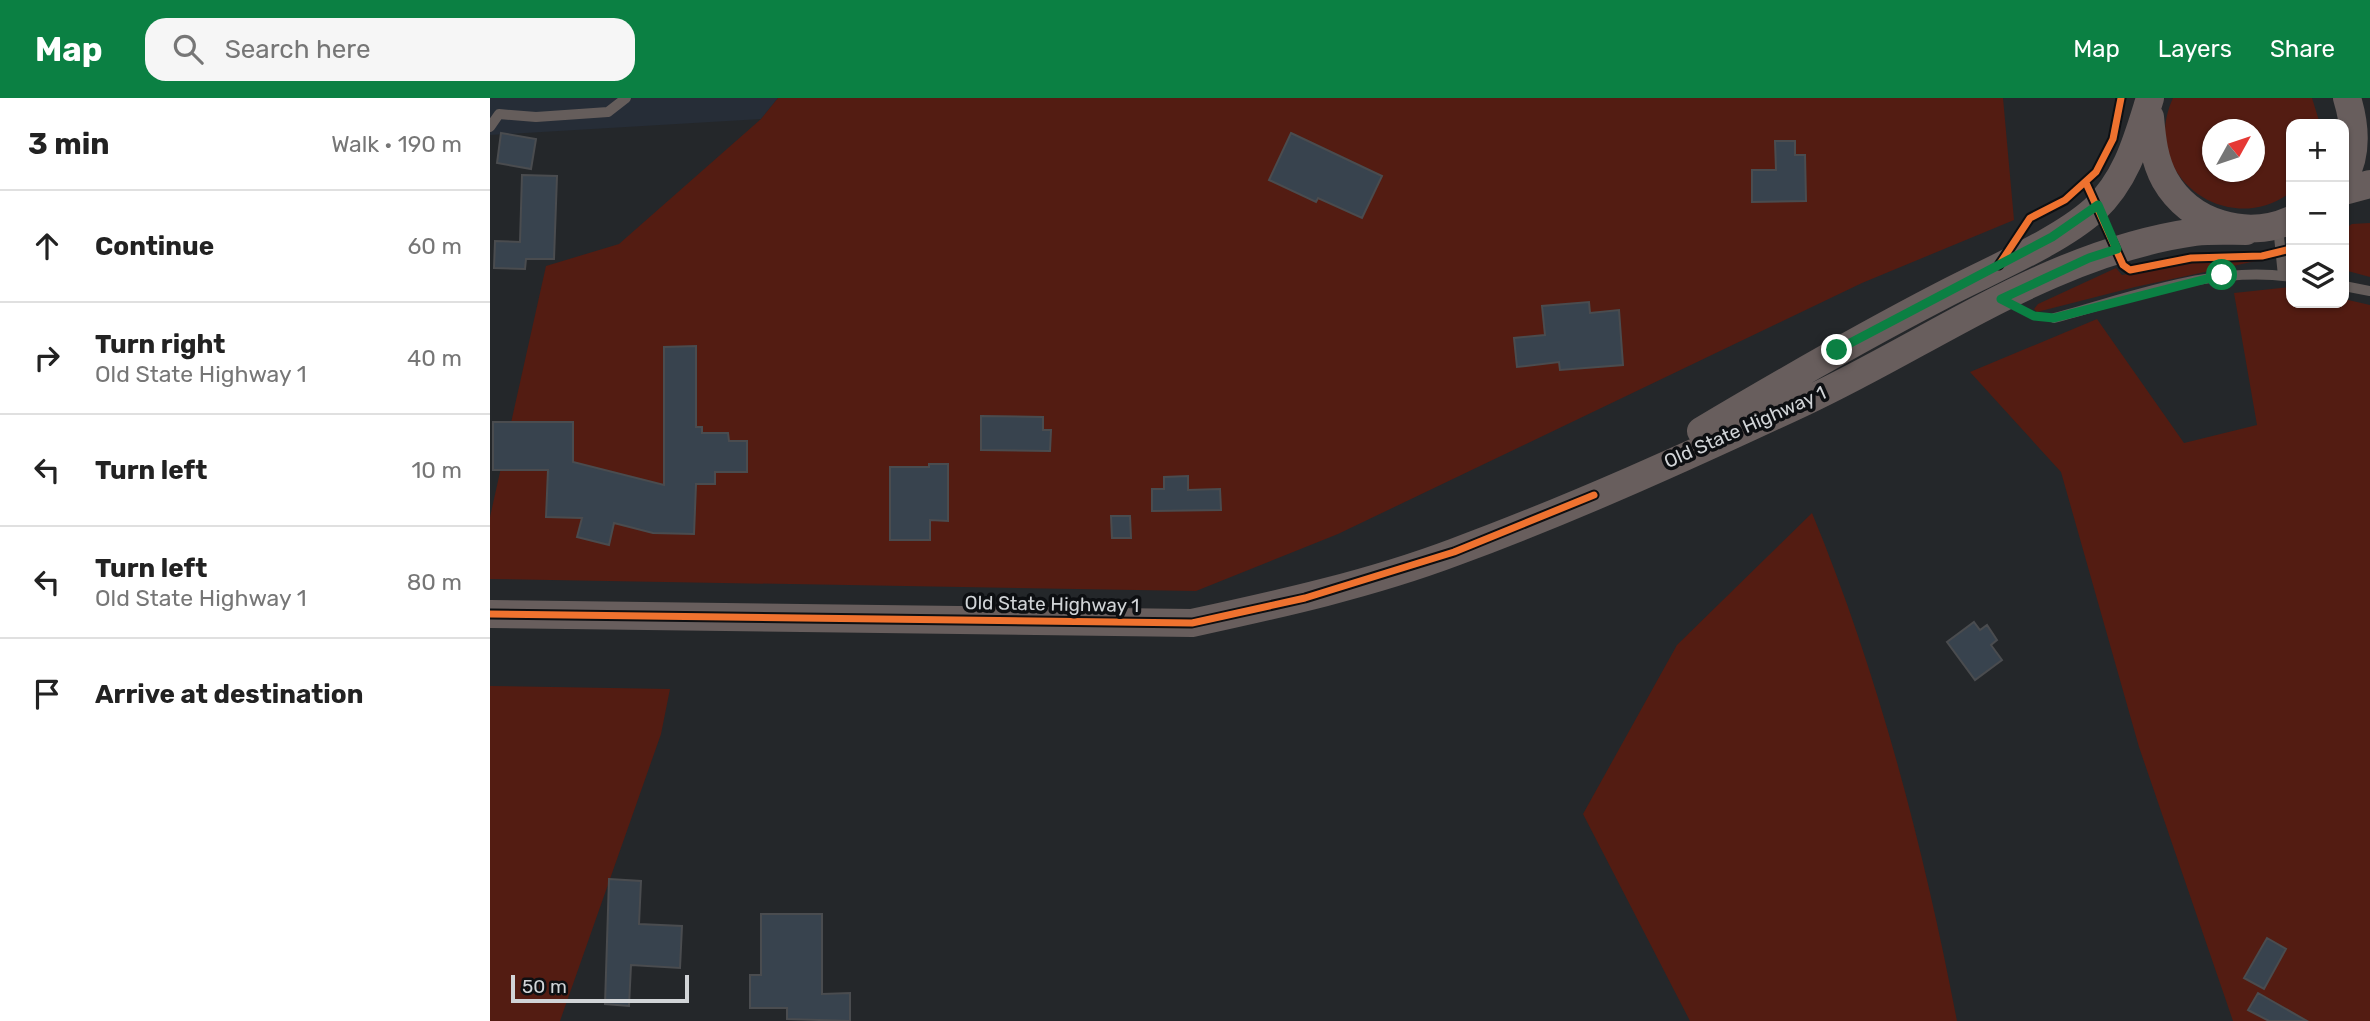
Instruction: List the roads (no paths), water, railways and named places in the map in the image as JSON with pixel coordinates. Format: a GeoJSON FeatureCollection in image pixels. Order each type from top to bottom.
{"type":"FeatureCollection","features":[{"type":"Feature","properties":{"kind":"main road"},"geometry":{"type":"LineString","coordinates":[[2347,98],[2354,121],[2349,164]]}},
{"type":"Feature","properties":{"kind":"main road"},"geometry":{"type":"LineString","coordinates":[[2355,98],[2370,111]]}},
{"type":"Feature","properties":{"kind":"main road"},"geometry":{"type":"LineString","coordinates":[[2149,100],[2152,149],[2165,181],[2188,207],[2218,224],[2246,231]]}},
{"type":"Feature","properties":{"kind":"main road","name":"Old State Highway 1"},"geometry":{"type":"LineString","coordinates":[[1594,495],[1837,350],[2052,237],[2093,210],[2120,180],[2137,143],[2149,100]]}},
{"type":"Feature","properties":{"kind":"main road"},"geometry":{"type":"LineString","coordinates":[[2349,190],[2370,184]]}},
{"type":"Feature","properties":{"kind":"main road","name":"Old State Highway 1"},"geometry":{"type":"LineString","coordinates":[[490,614],[1192,622],[1305,598],[1454,552],[1594,495],[1808,400],[2001,299],[2089,258],[2139,242],[2198,231],[2246,231],[2285,223]]}},
{"type":"Feature","properties":{"kind":"lane"},"geometry":{"type":"LineString","coordinates":[[490,127],[499,114],[536,117],[608,112],[626,98]]}},
{"type":"Feature","properties":{"kind":"lane"},"geometry":{"type":"LineString","coordinates":[[2285,223],[2286,250]]}},
{"type":"Feature","properties":{"kind":"lane"},"geometry":{"type":"LineString","coordinates":[[2054,318],[2222,275],[2257,273],[2286,277]]}},
{"type":"Feature","properties":{"kind":"lane"},"geometry":{"type":"LineString","coordinates":[[2349,287],[2370,291]]}}]}
